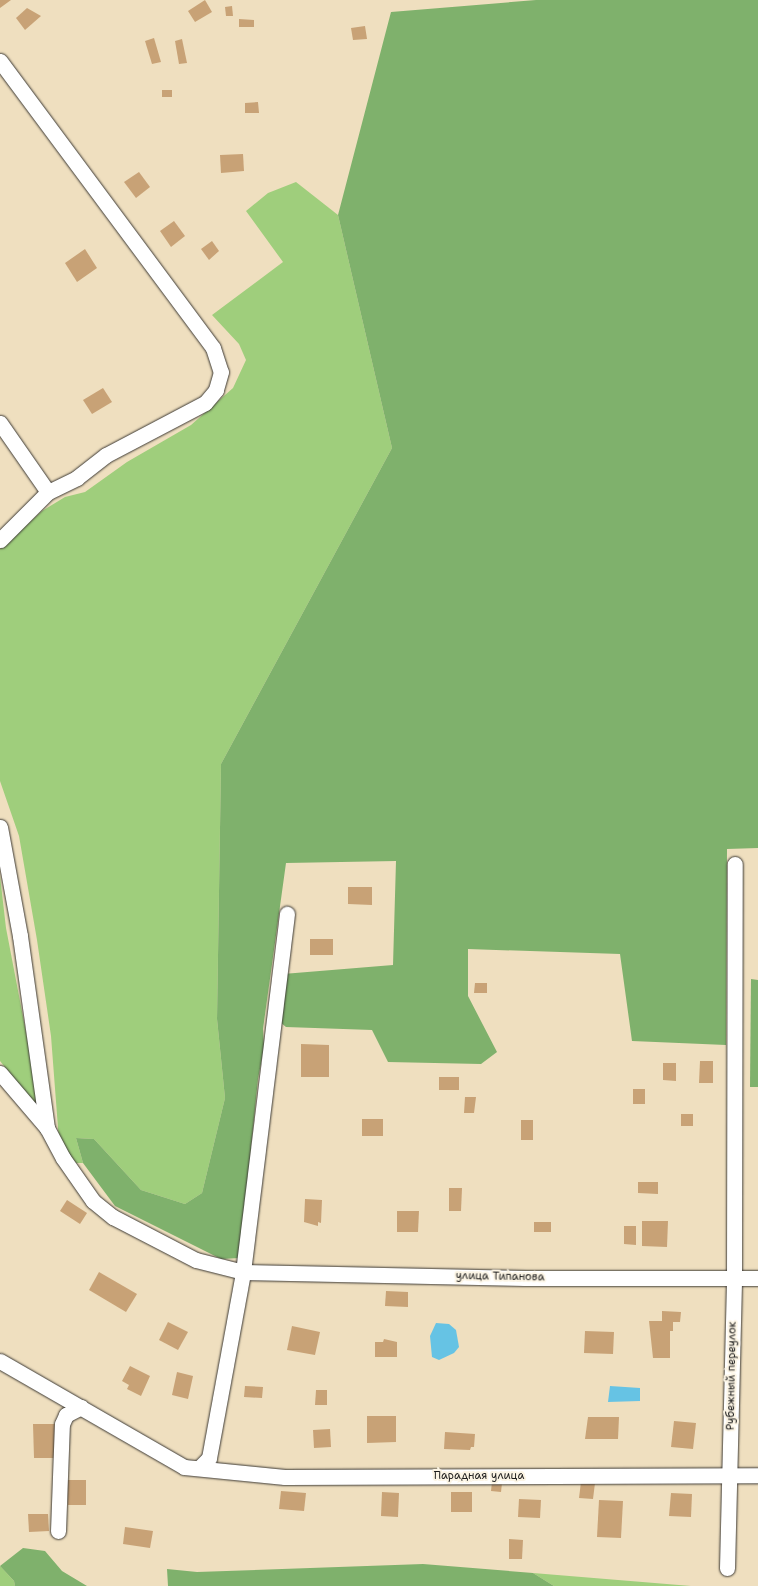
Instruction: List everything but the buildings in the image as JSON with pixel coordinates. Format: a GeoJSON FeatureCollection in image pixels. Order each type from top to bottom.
{"type":"FeatureCollection","features":[{"type":"Feature","properties":{"kind":"street"},"geometry":{"type":"LineString","coordinates":[[0,61],[213,348],[222,372],[216,390],[205,403],[106,455],[77,478],[48,492],[0,540]]}},
{"type":"Feature","properties":{"kind":"street"},"geometry":{"type":"LineString","coordinates":[[0,423],[48,492]]}},
{"type":"Feature","properties":{"kind":"street"},"geometry":{"type":"LineString","coordinates":[[0,827],[20,936],[47,1128]]}},
{"type":"Feature","properties":{"kind":"street","name":"Рубежный переулок"},"geometry":{"type":"LineString","coordinates":[[727,1568],[734,1278],[735,864]]}},
{"type":"Feature","properties":{"kind":"street"},"geometry":{"type":"LineString","coordinates":[[200,1468],[209,1458],[243,1272],[287,914]]}},
{"type":"Feature","properties":{"kind":"street"},"geometry":{"type":"LineString","coordinates":[[0,1073],[47,1128]]}},
{"type":"Feature","properties":{"kind":"street","name":"улица Типанова"},"geometry":{"type":"LineString","coordinates":[[47,1128],[79,1182],[94,1201],[113,1217],[174,1251],[196,1260],[243,1272],[525,1278],[758,1278]]}},
{"type":"Feature","properties":{"kind":"street","name":"Парадная улица"},"geometry":{"type":"LineString","coordinates":[[0,1361],[81,1406],[184,1467],[285,1477],[758,1475]]}},
{"type":"Feature","properties":{"kind":"street"},"geometry":{"type":"LineString","coordinates":[[58,1531],[62,1424],[66,1415],[81,1406]]}},
{"type":"Feature","properties":{"kind":"green space"},"geometry":{"type":"Polygon","coordinates":[[[536,0],[758,0],[758,848],[727,849],[726,1045],[632,1041],[620,954],[468,949],[468,996],[497,1052],[481,1064],[388,1062],[372,1030],[286,1027],[280,1022],[283,974],[393,965],[396,861],[286,863],[263,1029],[264,1048],[258,1079],[240,1258],[221,1259],[115,1206],[83,1163],[76,1138],[94,1139],[141,1190],[185,1204],[202,1193],[225,1098],[217,1019],[221,764],[392,448],[338,215],[391,12],[536,0]]]}},
{"type":"Feature","properties":{"kind":"green space"},"geometry":{"type":"Polygon","coordinates":[[[296,182],[338,215],[392,448],[221,764],[217,1019],[225,1098],[202,1193],[185,1204],[141,1190],[94,1139],[76,1138],[83,1163],[76,1163],[59,1141],[51,1036],[37,940],[19,836],[0,781],[0,549],[42,511],[65,497],[85,492],[127,462],[191,425],[233,388],[246,360],[239,344],[212,315],[283,262],[246,211],[268,193],[296,182]]]}},
{"type":"Feature","properties":{"kind":"green space"},"geometry":{"type":"Polygon","coordinates":[[[0,876],[6,928],[39,1100],[34,1103],[0,1061],[0,876]]]}},
{"type":"Feature","properties":{"kind":"green space"},"geometry":{"type":"Polygon","coordinates":[[[751,979],[758,980],[758,1087],[750,1087],[751,979]]]}},
{"type":"Feature","properties":{"kind":"green space"},"geometry":{"type":"Polygon","coordinates":[[[23,1548],[45,1551],[62,1571],[87,1586],[15,1586],[14,1581],[0,1566],[23,1548]]]}},
{"type":"Feature","properties":{"kind":"green space"},"geometry":{"type":"Polygon","coordinates":[[[423,1564],[533,1573],[554,1586],[168,1586],[167,1569],[197,1572],[423,1564]]]}},
{"type":"Feature","properties":{"kind":"green space"},"geometry":{"type":"Polygon","coordinates":[[[0,1566],[14,1581],[15,1586],[0,1586],[0,1566]]]}},
{"type":"Feature","properties":{"kind":"green space"},"geometry":{"type":"Polygon","coordinates":[[[533,1573],[691,1586],[554,1586],[533,1573]]]}},
{"type":"Feature","properties":{"kind":"water"},"geometry":{"type":"Polygon","coordinates":[[[436,1323],[449,1324],[456,1330],[459,1347],[454,1353],[439,1360],[432,1357],[430,1336],[436,1323]]]}},
{"type":"Feature","properties":{"kind":"water"},"geometry":{"type":"Polygon","coordinates":[[[610,1386],[640,1388],[640,1401],[608,1402],[610,1386]]]}}]}
